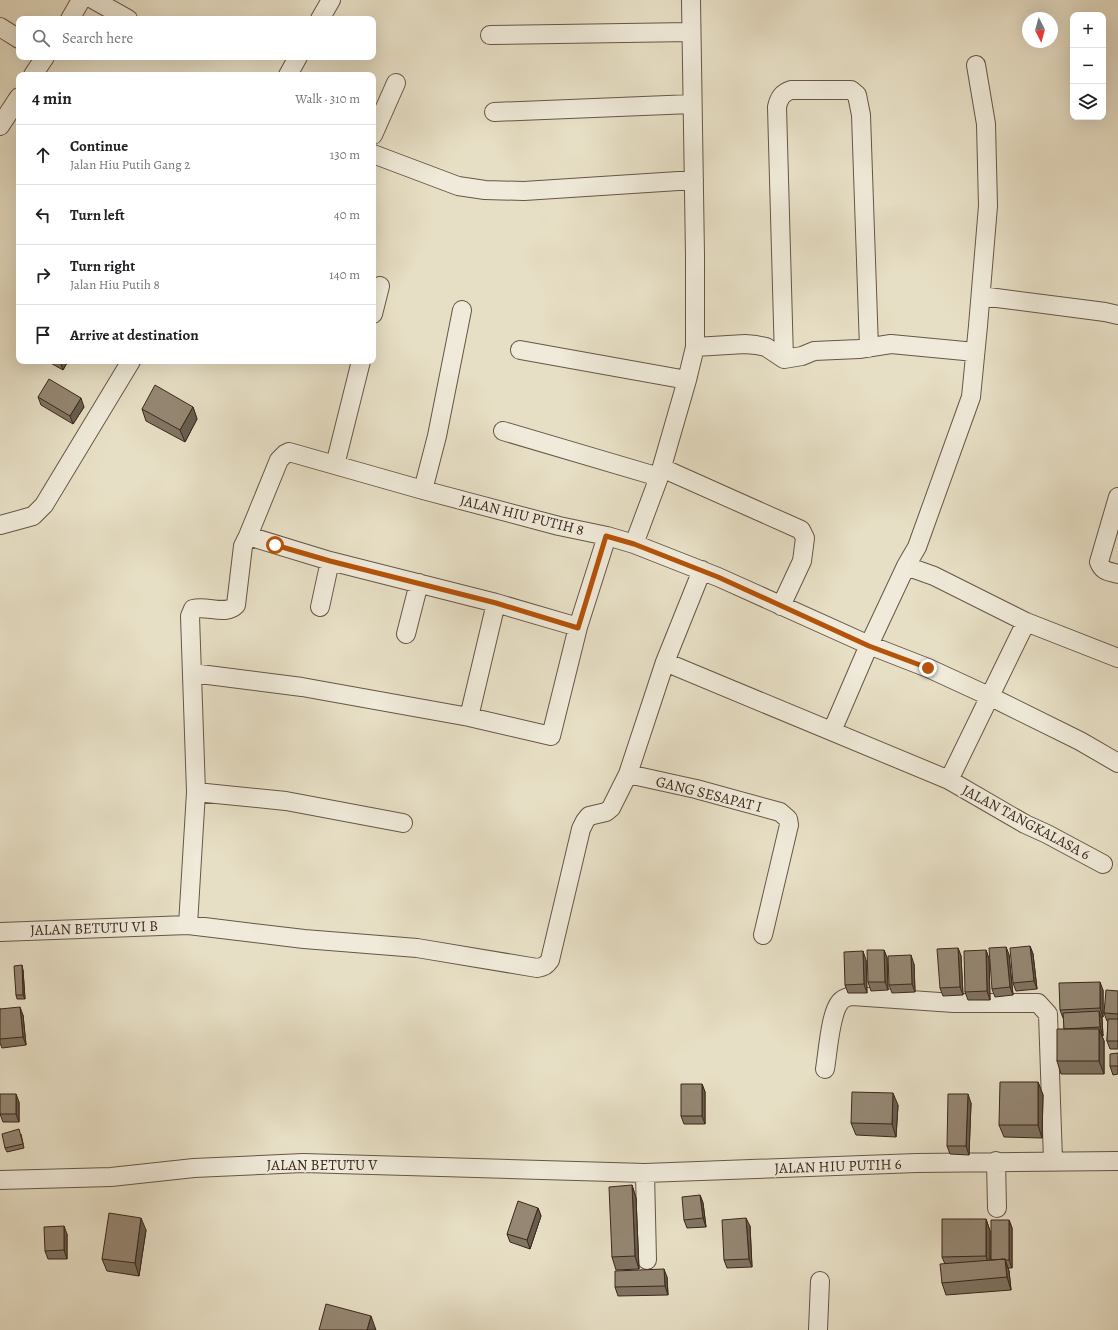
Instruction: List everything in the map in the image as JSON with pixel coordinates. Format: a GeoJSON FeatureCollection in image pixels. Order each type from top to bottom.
{"type":"FeatureCollection","features":[{"type":"Feature","properties":{"kind":"street"},"geometry":{"type":"LineString","coordinates":[[72,16],[81,0]]}},
{"type":"Feature","properties":{"kind":"street"},"geometry":{"type":"LineString","coordinates":[[94,0],[123,16]]}},
{"type":"Feature","properties":{"kind":"street"},"geometry":{"type":"LineString","coordinates":[[322,16],[331,0]]}},
{"type":"Feature","properties":{"kind":"street"},"geometry":{"type":"LineString","coordinates":[[634,544],[661,473],[695,347],[691,0]]}},
{"type":"Feature","properties":{"kind":"street"},"geometry":{"type":"LineString","coordinates":[[0,27],[16,37]]}},
{"type":"Feature","properties":{"kind":"street"},"geometry":{"type":"LineString","coordinates":[[490,35],[691,32]]}},
{"type":"Feature","properties":{"kind":"street"},"geometry":{"type":"LineString","coordinates":[[35,72],[43,60]]}},
{"type":"Feature","properties":{"kind":"street"},"geometry":{"type":"LineString","coordinates":[[290,72],[296,60]]}},
{"type":"Feature","properties":{"kind":"street"},"geometry":{"type":"LineString","coordinates":[[832,731],[869,646],[906,566],[917,547],[971,397],[988,206],[986,124],[976,66]]}},
{"type":"Feature","properties":{"kind":"street"},"geometry":{"type":"LineString","coordinates":[[376,128],[396,82]]}},
{"type":"Feature","properties":{"kind":"street"},"geometry":{"type":"LineString","coordinates":[[784,359],[777,107],[778,99],[784,92],[791,90],[851,90],[857,95],[861,115],[869,348]]}},
{"type":"Feature","properties":{"kind":"street"},"geometry":{"type":"LineString","coordinates":[[0,126],[16,102]]}},
{"type":"Feature","properties":{"kind":"street"},"geometry":{"type":"LineString","coordinates":[[494,112],[692,104]]}},
{"type":"Feature","properties":{"kind":"street"},"geometry":{"type":"LineString","coordinates":[[376,155],[458,186],[485,190],[524,191],[694,180]]}},
{"type":"Feature","properties":{"kind":"street"},"geometry":{"type":"LineString","coordinates":[[376,302],[380,286]]}},
{"type":"Feature","properties":{"kind":"street"},"geometry":{"type":"LineString","coordinates":[[981,296],[1118,315]]}},
{"type":"Feature","properties":{"kind":"street"},"geometry":{"type":"LineString","coordinates":[[423,490],[439,428],[462,310]]}},
{"type":"Feature","properties":{"kind":"street"},"geometry":{"type":"LineString","coordinates":[[695,347],[745,344],[756,345],[766,347],[784,359],[802,356],[814,351],[869,348],[891,344],[975,352]]}},
{"type":"Feature","properties":{"kind":"street"},"geometry":{"type":"LineString","coordinates":[[520,350],[687,380]]}},
{"type":"Feature","properties":{"kind":"street"},"geometry":{"type":"LineString","coordinates":[[0,525],[33,516],[44,505],[128,364]]}},
{"type":"Feature","properties":{"kind":"street"},"geometry":{"type":"LineString","coordinates":[[335,465],[360,364]]}},
{"type":"Feature","properties":{"kind":"street"},"geometry":{"type":"LineString","coordinates":[[503,431],[661,473],[801,530],[805,538],[802,561],[781,606]]}},
{"type":"Feature","properties":{"kind":"street","name":"JALAN HIU PUTIH 8"},"geometry":{"type":"LineString","coordinates":[[248,536],[280,460],[289,452],[423,490],[634,544],[702,570],[793,610],[869,646],[928,668],[1080,741],[1118,763]]}},
{"type":"Feature","properties":{"kind":"street"},"geometry":{"type":"LineString","coordinates":[[1118,497],[1099,562],[1101,568],[1105,571],[1118,574]]}},
{"type":"Feature","properties":{"kind":"street"},"geometry":{"type":"LineString","coordinates":[[188,924],[196,792],[190,616],[193,609],[200,607],[226,610],[233,608],[236,605],[243,546],[248,536],[330,561],[496,603],[578,628]]}},
{"type":"Feature","properties":{"kind":"street"},"geometry":{"type":"LineString","coordinates":[[192,673],[302,687],[469,717],[551,736],[578,628],[606,536]]}},
{"type":"Feature","properties":{"kind":"street"},"geometry":{"type":"LineString","coordinates":[[320,607],[330,561]]}},
{"type":"Feature","properties":{"kind":"street"},"geometry":{"type":"LineString","coordinates":[[906,566],[934,576],[1026,622],[1118,658]]}},
{"type":"Feature","properties":{"kind":"street"},"geometry":{"type":"LineString","coordinates":[[628,774],[665,662],[702,570]]}},
{"type":"Feature","properties":{"kind":"street"},"geometry":{"type":"LineString","coordinates":[[406,634],[419,583]]}},
{"type":"Feature","properties":{"kind":"street"},"geometry":{"type":"LineString","coordinates":[[469,717],[496,603]]}},
{"type":"Feature","properties":{"kind":"street"},"geometry":{"type":"LineString","coordinates":[[949,780],[991,697],[1026,622]]}},
{"type":"Feature","properties":{"kind":"street","name":"JALAN TANGKALASA 6"},"geometry":{"type":"LineString","coordinates":[[665,662],[949,780],[1025,824],[1103,864]]}},
{"type":"Feature","properties":{"kind":"street","name":"GANG SESAPAT I"},"geometry":{"type":"LineString","coordinates":[[628,774],[696,789],[780,812],[788,819],[789,825],[763,935]]}},
{"type":"Feature","properties":{"kind":"street","name":"JALAN BETUTU VI B"},"geometry":{"type":"LineString","coordinates":[[0,932],[188,924],[304,939],[417,948],[536,968],[543,967],[547,965],[550,960],[581,829],[589,816],[606,812],[611,808],[628,774]]}},
{"type":"Feature","properties":{"kind":"street"},"geometry":{"type":"LineString","coordinates":[[196,792],[286,801],[403,823]]}},
{"type":"Feature","properties":{"kind":"street"},"geometry":{"type":"LineString","coordinates":[[826,1069],[833,1020],[840,1002],[845,998],[852,996],[954,1003],[1038,1003],[1048,1014],[1053,1160]]}},
{"type":"Feature","properties":{"kind":"street","name":"JALAN HIU PUTIH 6"},"geometry":{"type":"LineString","coordinates":[[645,1173],[916,1163],[1053,1160],[1118,1161]]}},
{"type":"Feature","properties":{"kind":"street"},"geometry":{"type":"LineString","coordinates":[[996,1161],[997,1208]]}},
{"type":"Feature","properties":{"kind":"street","name":"JALAN BETUTU V"},"geometry":{"type":"LineString","coordinates":[[0,1180],[111,1177],[187,1168],[303,1163],[645,1173]]}},
{"type":"Feature","properties":{"kind":"street"},"geometry":{"type":"LineString","coordinates":[[645,1173],[647,1260]]}},
{"type":"Feature","properties":{"kind":"street"},"geometry":{"type":"LineString","coordinates":[[818,1330],[820,1281]]}},
{"type":"Feature","properties":{"kind":"building"},"geometry":{"type":"Polygon","coordinates":[[[49,379],[81,398],[70,416],[38,397],[49,379]]]}},
{"type":"Feature","properties":{"kind":"building"},"geometry":{"type":"Polygon","coordinates":[[[155,385],[193,407],[180,430],[142,409],[155,385]]]}},
{"type":"Feature","properties":{"kind":"building"},"geometry":{"type":"Polygon","coordinates":[[[1030,946],[1034,981],[1013,983],[1010,948],[1030,946]]]}},
{"type":"Feature","properties":{"kind":"building"},"geometry":{"type":"Polygon","coordinates":[[[1006,947],[1010,987],[992,989],[989,948],[1006,947]]]}},
{"type":"Feature","properties":{"kind":"building"},"geometry":{"type":"Polygon","coordinates":[[[958,948],[960,987],[940,988],[937,949],[958,948]]]}},
{"type":"Feature","properties":{"kind":"building"},"geometry":{"type":"Polygon","coordinates":[[[867,950],[884,950],[885,982],[868,982],[867,950]]]}},
{"type":"Feature","properties":{"kind":"building"},"geometry":{"type":"Polygon","coordinates":[[[986,950],[987,991],[965,992],[964,951],[986,950]]]}},
{"type":"Feature","properties":{"kind":"building"},"geometry":{"type":"Polygon","coordinates":[[[863,951],[864,984],[845,985],[844,952],[863,951]]]}},
{"type":"Feature","properties":{"kind":"building"},"geometry":{"type":"Polygon","coordinates":[[[911,955],[912,984],[889,985],[888,956],[911,955]]]}},
{"type":"Feature","properties":{"kind":"building"},"geometry":{"type":"Polygon","coordinates":[[[22,965],[23,995],[16,995],[14,966],[22,965]]]}},
{"type":"Feature","properties":{"kind":"building"},"geometry":{"type":"Polygon","coordinates":[[[1100,982],[1100,1008],[1060,1010],[1059,983],[1100,982]]]}},
{"type":"Feature","properties":{"kind":"building"},"geometry":{"type":"Polygon","coordinates":[[[1106,990],[1118,991],[1118,1014],[1104,1013],[1106,990]]]}},
{"type":"Feature","properties":{"kind":"building"},"geometry":{"type":"Polygon","coordinates":[[[20,1007],[23,1037],[0,1039],[0,1009],[20,1007]]]}},
{"type":"Feature","properties":{"kind":"building"},"geometry":{"type":"Polygon","coordinates":[[[1099,1011],[1100,1027],[1064,1029],[1063,1013],[1099,1011]]]}},
{"type":"Feature","properties":{"kind":"building"},"geometry":{"type":"Polygon","coordinates":[[[1108,1019],[1118,1019],[1118,1041],[1107,1041],[1108,1019]]]}},
{"type":"Feature","properties":{"kind":"building"},"geometry":{"type":"Polygon","coordinates":[[[1057,1029],[1099,1029],[1099,1061],[1057,1061],[1057,1029]]]}},
{"type":"Feature","properties":{"kind":"building"},"geometry":{"type":"Polygon","coordinates":[[[1118,1053],[1118,1066],[1110,1066],[1110,1054],[1118,1053]]]}},
{"type":"Feature","properties":{"kind":"building"},"geometry":{"type":"Polygon","coordinates":[[[1000,1082],[1038,1082],[1038,1125],[999,1125],[1000,1082]]]}},
{"type":"Feature","properties":{"kind":"building"},"geometry":{"type":"Polygon","coordinates":[[[681,1084],[702,1084],[702,1116],[681,1116],[681,1084]]]}},
{"type":"Feature","properties":{"kind":"building"},"geometry":{"type":"Polygon","coordinates":[[[852,1092],[893,1093],[892,1124],[851,1123],[852,1092]]]}},
{"type":"Feature","properties":{"kind":"building"},"geometry":{"type":"Polygon","coordinates":[[[0,1094],[16,1094],[16,1114],[0,1114],[0,1094]]]}},
{"type":"Feature","properties":{"kind":"building"},"geometry":{"type":"Polygon","coordinates":[[[948,1094],[968,1094],[966,1146],[947,1146],[948,1094]]]}},
{"type":"Feature","properties":{"kind":"building"},"geometry":{"type":"Polygon","coordinates":[[[19,1129],[23,1144],[5,1148],[2,1134],[19,1129]]]}},
{"type":"Feature","properties":{"kind":"building"},"geometry":{"type":"Polygon","coordinates":[[[632,1185],[635,1256],[612,1257],[609,1187],[632,1185]]]}},
{"type":"Feature","properties":{"kind":"building"},"geometry":{"type":"Polygon","coordinates":[[[700,1195],[703,1218],[684,1220],[682,1197],[700,1195]]]}},
{"type":"Feature","properties":{"kind":"building"},"geometry":{"type":"Polygon","coordinates":[[[518,1201],[538,1208],[527,1240],[507,1234],[518,1201]]]}},
{"type":"Feature","properties":{"kind":"building"},"geometry":{"type":"Polygon","coordinates":[[[109,1213],[141,1218],[135,1263],[102,1259],[109,1213]]]}},
{"type":"Feature","properties":{"kind":"building"},"geometry":{"type":"Polygon","coordinates":[[[746,1218],[749,1259],[724,1260],[722,1220],[746,1218]]]}},
{"type":"Feature","properties":{"kind":"building"},"geometry":{"type":"Polygon","coordinates":[[[942,1219],[986,1219],[986,1256],[942,1257],[942,1219]]]}},
{"type":"Feature","properties":{"kind":"building"},"geometry":{"type":"Polygon","coordinates":[[[991,1220],[1009,1220],[1009,1260],[991,1260],[991,1220]]]}},
{"type":"Feature","properties":{"kind":"building"},"geometry":{"type":"Polygon","coordinates":[[[64,1226],[64,1250],[45,1251],[44,1227],[64,1226]]]}},
{"type":"Feature","properties":{"kind":"building"},"geometry":{"type":"Polygon","coordinates":[[[1005,1259],[1007,1277],[942,1283],[940,1264],[1005,1259]]]}},
{"type":"Feature","properties":{"kind":"building"},"geometry":{"type":"Polygon","coordinates":[[[664,1269],[665,1286],[615,1287],[615,1271],[664,1269]]]}},
{"type":"Feature","properties":{"kind":"building"},"geometry":{"type":"Polygon","coordinates":[[[326,1304],[371,1316],[367,1330],[319,1330],[326,1304]]]}},
{"type":"Feature","properties":{"kind":"route"},"geometry":{"type":"LineString","coordinates":[[275,545],[330,561],[496,603],[578,628],[606,536],[634,544],[718,577],[869,646],[928,668]]}}]}
